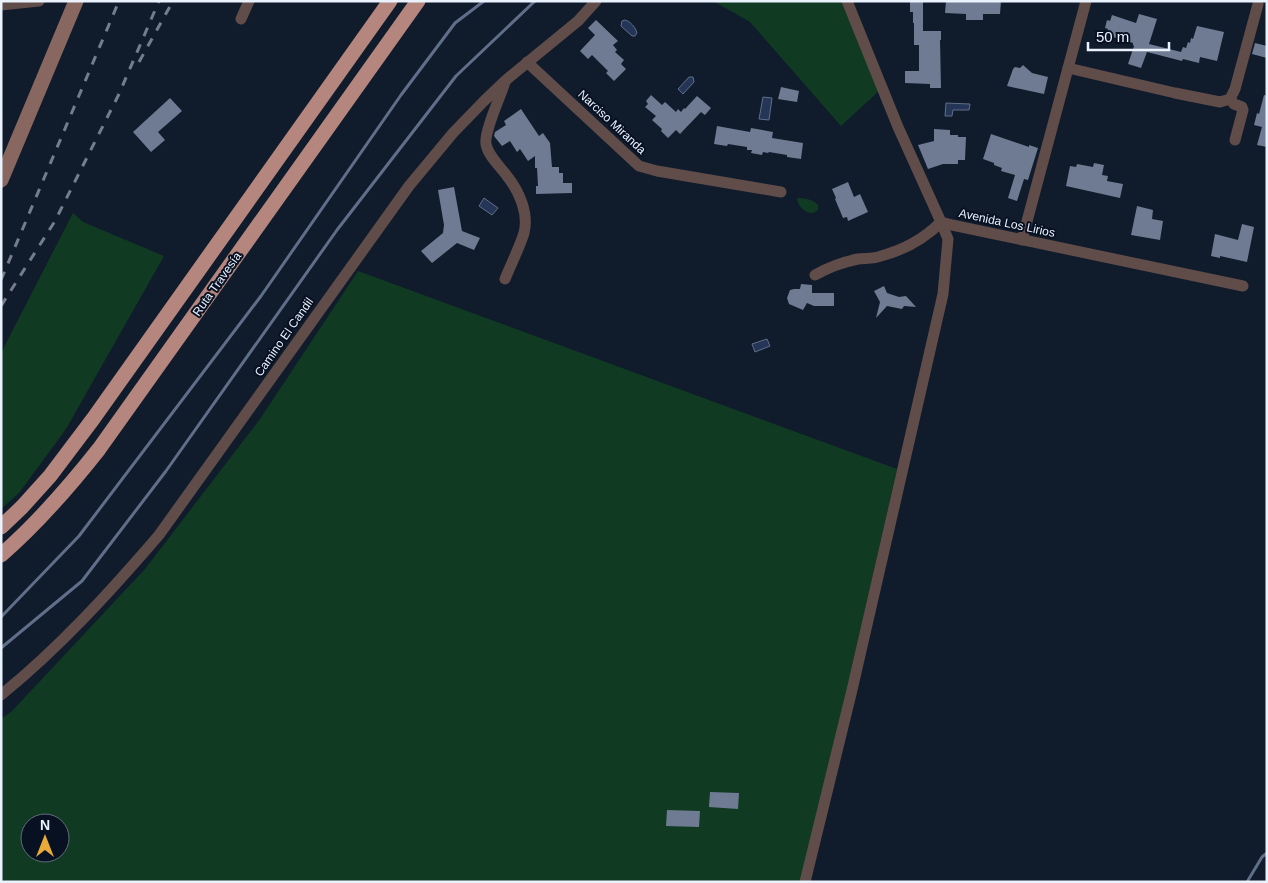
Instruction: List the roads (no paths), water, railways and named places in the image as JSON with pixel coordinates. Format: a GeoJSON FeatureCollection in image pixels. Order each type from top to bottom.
{"type":"FeatureCollection","features":[{"type":"Feature","properties":{"kind":"highway","name":"Ruta Travesía"},"geometry":{"type":"LineString","coordinates":[[1,527],[50,476],[93,419],[390,1]]}},
{"type":"Feature","properties":{"kind":"highway","name":"Ruta Travesía"},"geometry":{"type":"LineString","coordinates":[[1,554],[46,513],[98,449],[418,1]]}},
{"type":"Feature","properties":{"kind":"main road"},"geometry":{"type":"LineString","coordinates":[[1,180],[76,1]]}},
{"type":"Feature","properties":{"kind":"street"},"geometry":{"type":"LineString","coordinates":[[1,5],[39,1]]}},
{"type":"Feature","properties":{"kind":"street"},"geometry":{"type":"LineString","coordinates":[[241,19],[249,1]]}},
{"type":"Feature","properties":{"kind":"street","name":"Camino El Candil"},"geometry":{"type":"LineString","coordinates":[[1,695],[46,656],[124,576],[159,536],[409,186],[453,133],[506,80],[578,21],[596,1]]}},
{"type":"Feature","properties":{"kind":"street","name":"Avenida Los Lirios"},"geometry":{"type":"LineString","coordinates":[[847,1],[898,126],[942,222],[952,226],[1243,286]]}},
{"type":"Feature","properties":{"kind":"street"},"geometry":{"type":"LineString","coordinates":[[1022,240],[1086,1]]}},
{"type":"Feature","properties":{"kind":"street"},"geometry":{"type":"LineString","coordinates":[[1068,68],[1220,102],[1230,99],[1235,89],[1258,4]]}},
{"type":"Feature","properties":{"kind":"street","name":"Narciso Miranda"},"geometry":{"type":"LineString","coordinates":[[527,62],[639,166],[656,171],[781,192]]}},
{"type":"Feature","properties":{"kind":"street"},"geometry":{"type":"LineString","coordinates":[[505,279],[524,231],[525,222],[523,204],[516,188],[490,155],[486,144],[487,132],[506,80]]}},
{"type":"Feature","properties":{"kind":"street"},"geometry":{"type":"LineString","coordinates":[[1230,99],[1234,104],[1242,107],[1243,110],[1235,140]]}},
{"type":"Feature","properties":{"kind":"street"},"geometry":{"type":"LineString","coordinates":[[805,882],[854,680],[943,294],[948,239],[942,222],[927,235],[895,252],[881,257],[841,263],[815,275]]}},
{"type":"Feature","properties":{"kind":"water"},"geometry":{"type":"Polygon","coordinates":[[[625,20],[631,23],[635,29],[637,33],[635,36],[632,36],[621,26],[622,21],[625,20]]]}},
{"type":"Feature","properties":{"kind":"water"},"geometry":{"type":"Polygon","coordinates":[[[689,77],[693,77],[694,82],[683,94],[678,89],[689,77]]]}},
{"type":"Feature","properties":{"kind":"water"},"geometry":{"type":"Polygon","coordinates":[[[763,97],[772,98],[769,120],[759,119],[763,97]]]}},
{"type":"Feature","properties":{"kind":"water"},"geometry":{"type":"Polygon","coordinates":[[[946,103],[970,104],[969,110],[953,110],[952,116],[945,116],[946,103]]]}},
{"type":"Feature","properties":{"kind":"water"},"geometry":{"type":"Polygon","coordinates":[[[484,198],[498,208],[492,215],[479,206],[484,198]]]}},
{"type":"Feature","properties":{"kind":"water"},"geometry":{"type":"Polygon","coordinates":[[[767,339],[770,346],[755,352],[752,344],[767,339]]]}},
{"type":"Feature","properties":{"kind":"waterway"},"geometry":{"type":"LineString","coordinates":[[1,617],[79,536],[261,296],[401,95],[455,23],[484,1]]}},
{"type":"Feature","properties":{"kind":"waterway"},"geometry":{"type":"LineString","coordinates":[[1,648],[82,581],[166,471],[337,230],[456,76],[535,1]]}},
{"type":"Feature","properties":{"kind":"waterway"},"geometry":{"type":"LineString","coordinates":[[1247,882],[1262,857],[1267,853]]}},
{"type":"Feature","properties":{"kind":"railway"},"geometry":{"type":"LineString","coordinates":[[1,280],[119,1]]}},
{"type":"Feature","properties":{"kind":"railway"},"geometry":{"type":"LineString","coordinates":[[1,306],[55,221],[119,94],[159,1]]}},
{"type":"Feature","properties":{"kind":"railway"},"geometry":{"type":"LineString","coordinates":[[139,62],[173,1]]}}]}
